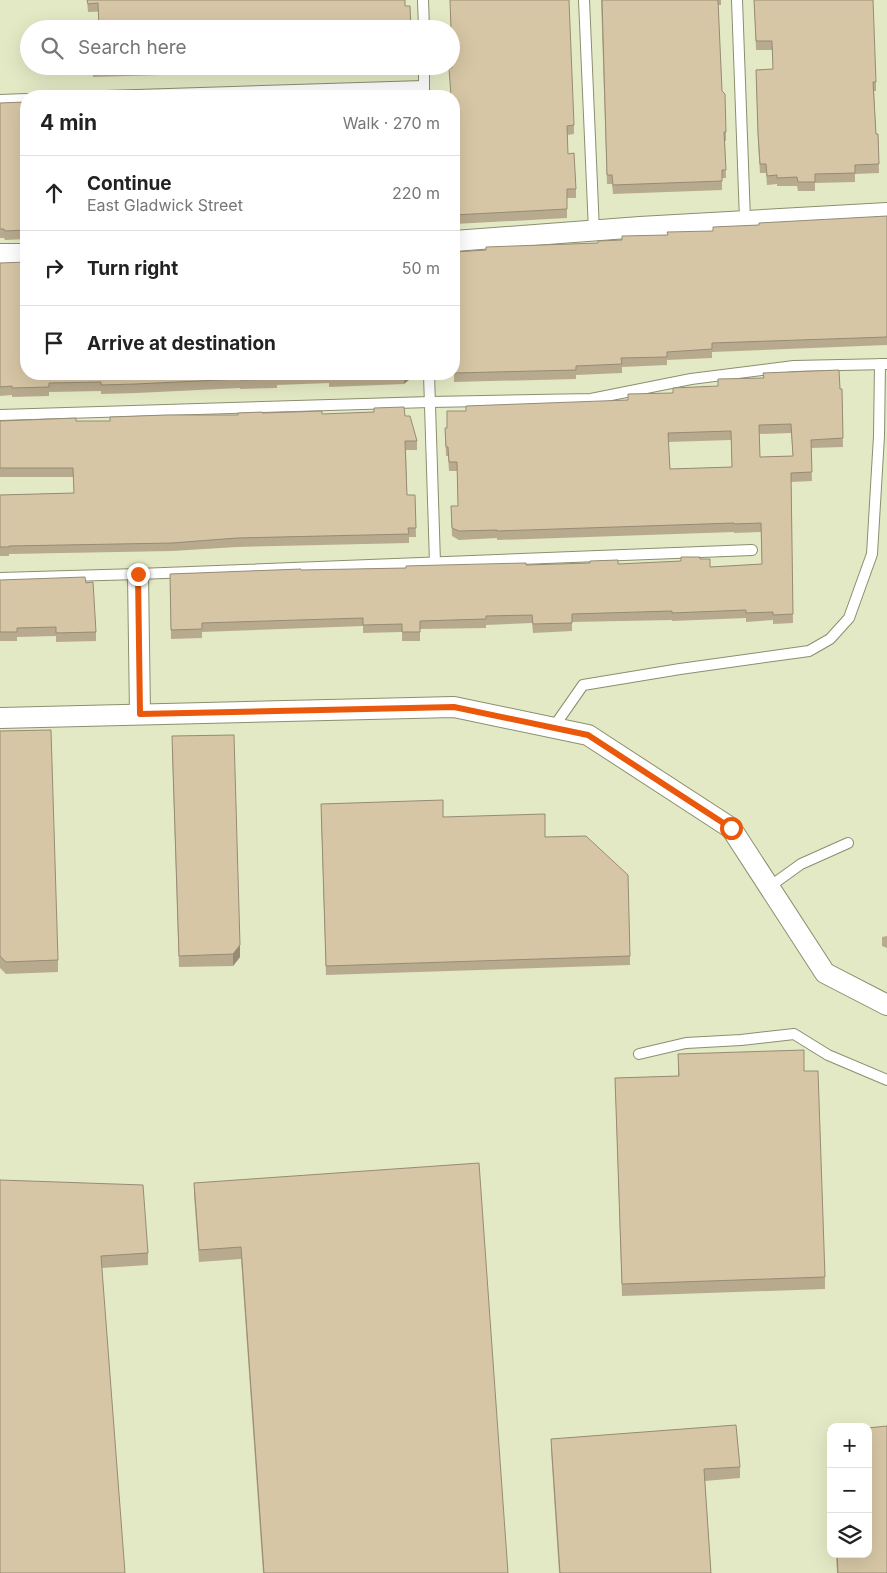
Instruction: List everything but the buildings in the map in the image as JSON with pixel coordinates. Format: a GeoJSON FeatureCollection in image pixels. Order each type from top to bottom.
{"type":"FeatureCollection","features":[{"type":"Feature","properties":{"kind":"street"},"geometry":{"type":"LineString","coordinates":[[460,241],[745,220],[887,213]]}},
{"type":"Feature","properties":{"kind":"street"},"geometry":{"type":"LineString","coordinates":[[0,254],[20,254]]}},
{"type":"Feature","properties":{"kind":"street"},"geometry":{"type":"LineString","coordinates":[[138,574],[140,714]]}},
{"type":"Feature","properties":{"kind":"street"},"geometry":{"type":"LineString","coordinates":[[0,718],[454,707],[588,735],[731,828],[825,973],[887,1005]]}},
{"type":"Feature","properties":{"kind":"lane"},"geometry":{"type":"LineString","coordinates":[[423,0],[424,20]]}},
{"type":"Feature","properties":{"kind":"lane"},"geometry":{"type":"LineString","coordinates":[[584,0],[594,231]]}},
{"type":"Feature","properties":{"kind":"lane"},"geometry":{"type":"LineString","coordinates":[[737,0],[745,220]]}},
{"type":"Feature","properties":{"kind":"lane"},"geometry":{"type":"LineString","coordinates":[[424,75],[424,90]]}},
{"type":"Feature","properties":{"kind":"lane"},"geometry":{"type":"LineString","coordinates":[[0,100],[20,99]]}},
{"type":"Feature","properties":{"kind":"lane"},"geometry":{"type":"LineString","coordinates":[[0,415],[591,399],[691,379],[794,366],[883,364],[872,554],[849,618],[830,639],[809,651],[583,685],[553,728]]}},
{"type":"Feature","properties":{"kind":"lane"},"geometry":{"type":"LineString","coordinates":[[429,380],[435,563]]}},
{"type":"Feature","properties":{"kind":"lane"},"geometry":{"type":"LineString","coordinates":[[0,578],[752,550]]}},
{"type":"Feature","properties":{"kind":"lane"},"geometry":{"type":"LineString","coordinates":[[769,887],[801,864],[848,843]]}},
{"type":"Feature","properties":{"kind":"lane"},"geometry":{"type":"LineString","coordinates":[[639,1054],[686,1043],[741,1040],[794,1034],[828,1055],[887,1080]]}},
{"type":"Feature","properties":{"kind":"route"},"geometry":{"type":"LineString","coordinates":[[138,574],[140,714],[454,707],[588,735],[731,828]]}}]}
